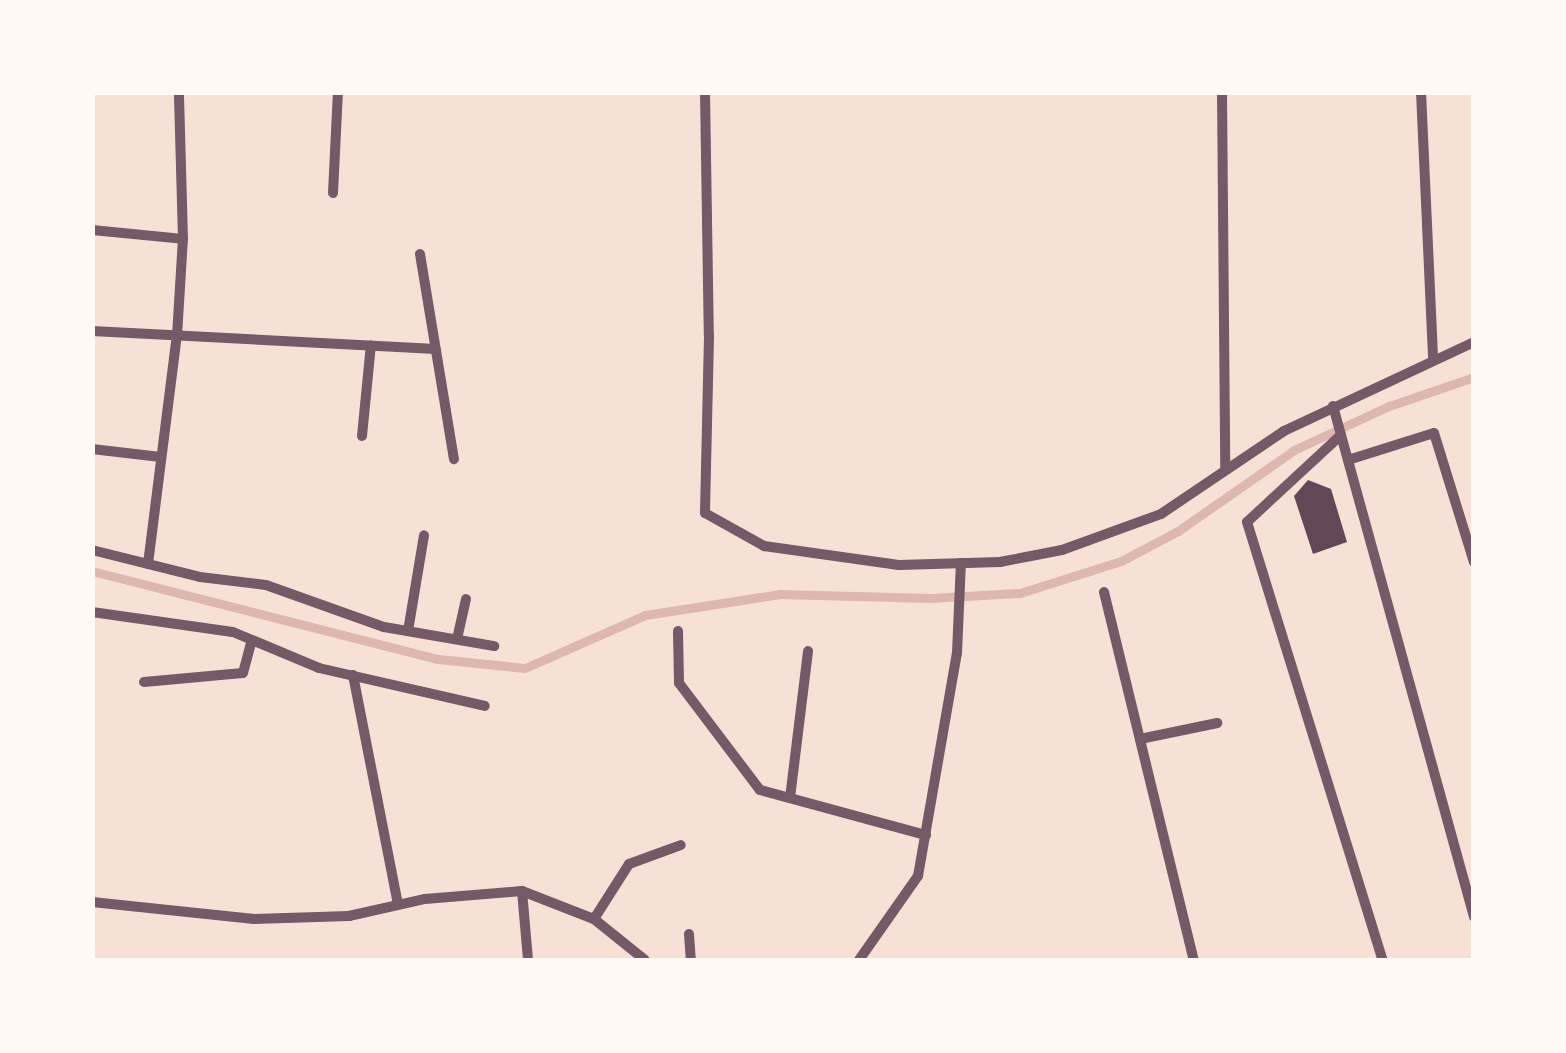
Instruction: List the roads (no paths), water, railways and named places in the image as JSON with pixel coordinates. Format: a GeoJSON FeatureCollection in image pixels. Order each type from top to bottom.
{"type":"FeatureCollection","features":[{"type":"Feature","properties":{"kind":"street"},"geometry":{"type":"LineString","coordinates":[[148,564],[177,336],[184,239],[180,92]]}},
{"type":"Feature","properties":{"kind":"street"},"geometry":{"type":"LineString","coordinates":[[333,192],[338,92]]}},
{"type":"Feature","properties":{"kind":"street"},"geometry":{"type":"LineString","coordinates":[[705,92],[709,336],[704,513],[764,546],[899,564],[1000,562],[1062,550],[1161,514],[1284,432],[1434,357],[1474,342]]}},
{"type":"Feature","properties":{"kind":"street"},"geometry":{"type":"LineString","coordinates":[[1222,92],[1225,470]]}},
{"type":"Feature","properties":{"kind":"street"},"geometry":{"type":"LineString","coordinates":[[1420,92],[1434,357]]}},
{"type":"Feature","properties":{"kind":"street"},"geometry":{"type":"LineString","coordinates":[[92,230],[184,239]]}},
{"type":"Feature","properties":{"kind":"street"},"geometry":{"type":"LineString","coordinates":[[420,254],[454,458]]}},
{"type":"Feature","properties":{"kind":"street"},"geometry":{"type":"LineString","coordinates":[[92,331],[436,349]]}},
{"type":"Feature","properties":{"kind":"street"},"geometry":{"type":"LineString","coordinates":[[362,436],[371,345]]}},
{"type":"Feature","properties":{"kind":"street"},"geometry":{"type":"LineString","coordinates":[[1333,406],[1474,917]]}},
{"type":"Feature","properties":{"kind":"street"},"geometry":{"type":"LineString","coordinates":[[1348,460],[1434,434],[1474,562]]}},
{"type":"Feature","properties":{"kind":"street"},"geometry":{"type":"LineString","coordinates":[[1341,435],[1247,522],[1384,960]]}},
{"type":"Feature","properties":{"kind":"street"},"geometry":{"type":"LineString","coordinates":[[92,449],[160,457]]}},
{"type":"Feature","properties":{"kind":"street"},"geometry":{"type":"LineString","coordinates":[[408,631],[424,535]]}},
{"type":"Feature","properties":{"kind":"street"},"geometry":{"type":"LineString","coordinates":[[92,550],[200,577],[266,585],[408,631],[494,646]]}},
{"type":"Feature","properties":{"kind":"street"},"geometry":{"type":"LineString","coordinates":[[859,960],[918,876],[957,653],[960,563]]}},
{"type":"Feature","properties":{"kind":"street"},"geometry":{"type":"LineString","coordinates":[[1104,592],[1194,960]]}},
{"type":"Feature","properties":{"kind":"street"},"geometry":{"type":"LineString","coordinates":[[457,639],[466,599]]}},
{"type":"Feature","properties":{"kind":"street"},"geometry":{"type":"LineString","coordinates":[[92,612],[232,632],[319,668],[485,706]]}},
{"type":"Feature","properties":{"kind":"street"},"geometry":{"type":"LineString","coordinates":[[678,631],[680,683],[760,790],[926,835]]}},
{"type":"Feature","properties":{"kind":"street"},"geometry":{"type":"LineString","coordinates":[[144,682],[243,672],[252,640]]}},
{"type":"Feature","properties":{"kind":"street"},"geometry":{"type":"LineString","coordinates":[[790,798],[808,650]]}},
{"type":"Feature","properties":{"kind":"street"},"geometry":{"type":"LineString","coordinates":[[353,675],[398,905]]}},
{"type":"Feature","properties":{"kind":"street"},"geometry":{"type":"LineString","coordinates":[[1140,739],[1217,723]]}},
{"type":"Feature","properties":{"kind":"street"},"geometry":{"type":"LineString","coordinates":[[594,920],[629,864],[681,844]]}},
{"type":"Feature","properties":{"kind":"street"},"geometry":{"type":"LineString","coordinates":[[522,891],[528,960]]}},
{"type":"Feature","properties":{"kind":"street"},"geometry":{"type":"LineString","coordinates":[[92,902],[254,919],[348,916],[398,905],[522,891],[594,920],[645,960]]}},
{"type":"Feature","properties":{"kind":"street"},"geometry":{"type":"LineString","coordinates":[[689,934],[691,960]]}},
{"type":"Feature","properties":{"kind":"waterway"},"geometry":{"type":"LineString","coordinates":[[92,571],[438,659],[525,668],[645,615],[780,594],[930,598],[1020,593],[1121,561],[1178,531],[1294,450],[1389,406],[1474,377]]}}]}
